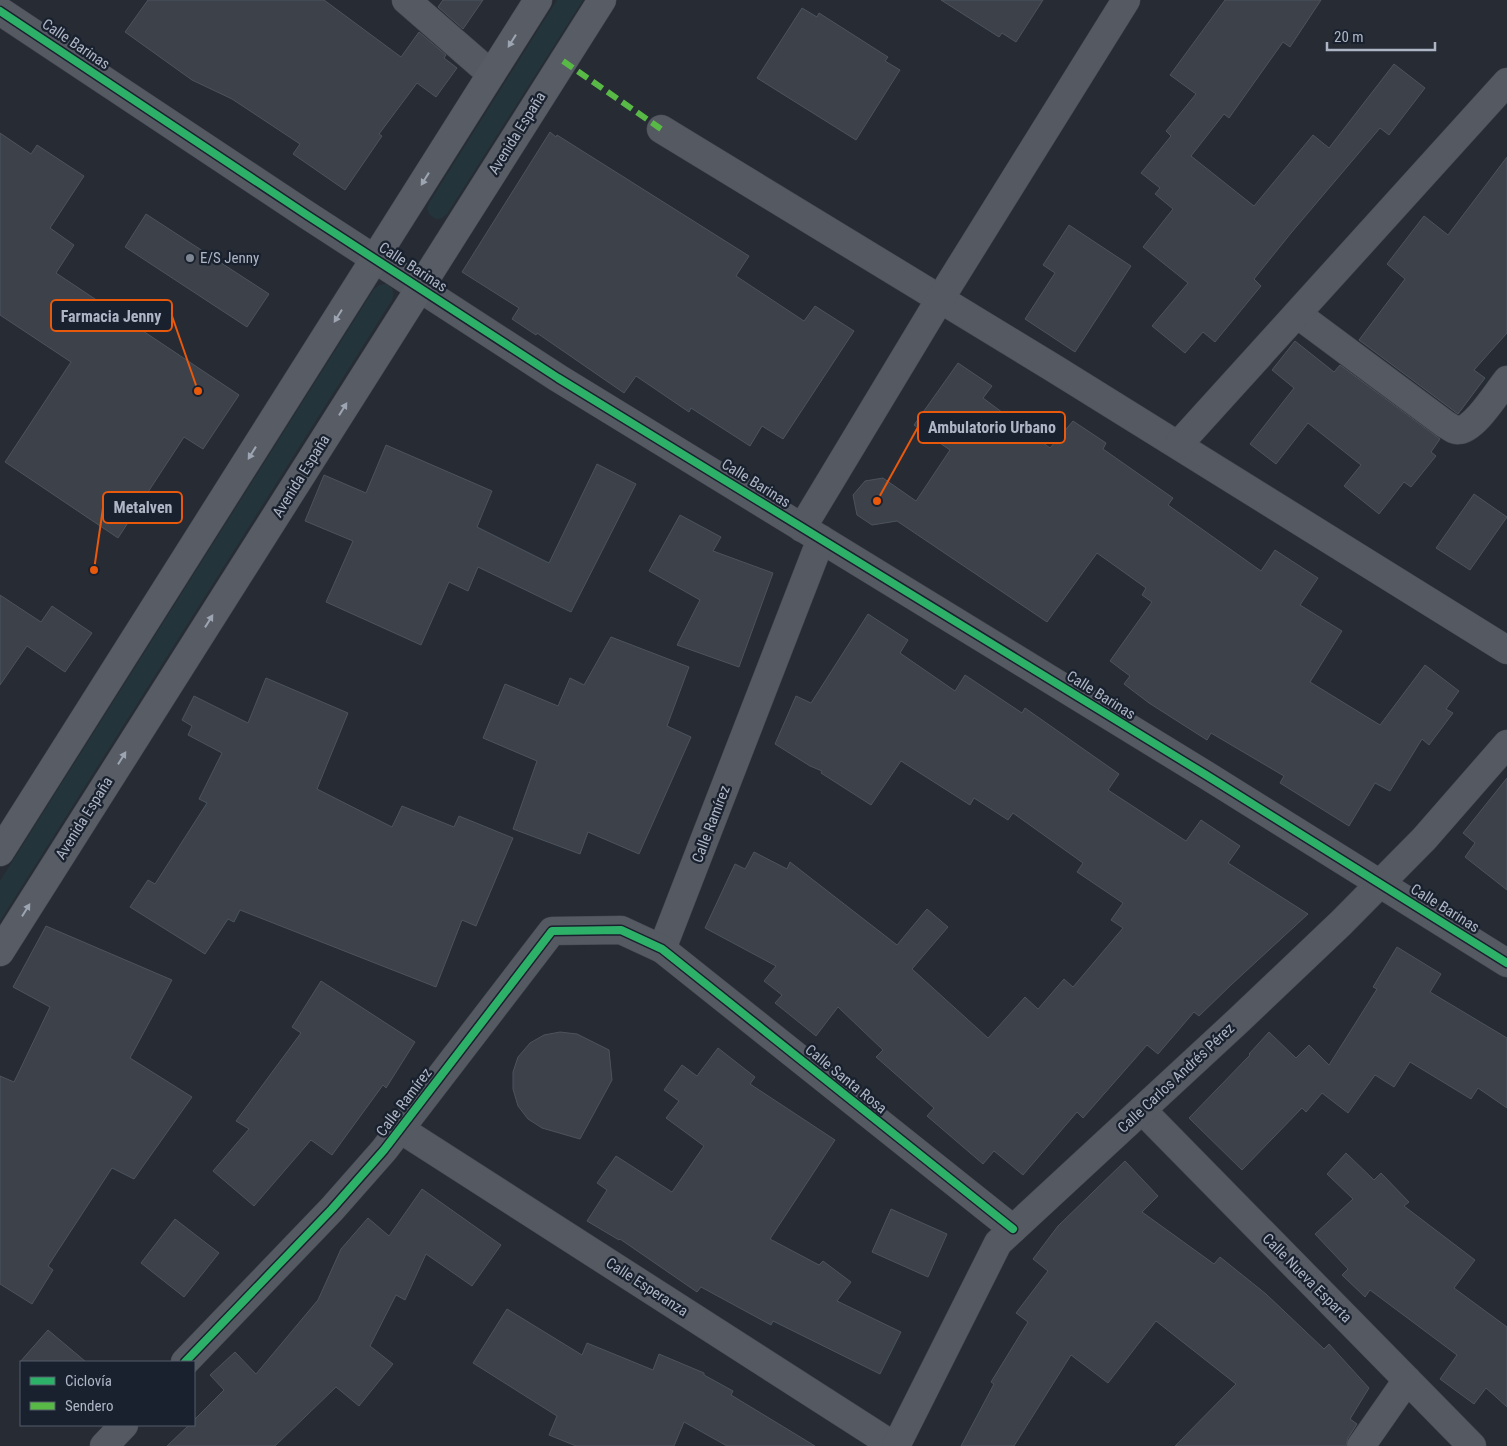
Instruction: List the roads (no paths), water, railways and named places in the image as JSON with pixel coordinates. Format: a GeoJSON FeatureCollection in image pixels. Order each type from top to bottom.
{"type":"FeatureCollection","features":[{"type":"Feature","properties":{"kind":"main road"},"geometry":{"type":"LineString","coordinates":[[0,852],[538,0]]}},
{"type":"Feature","properties":{"kind":"main road","name":"Avenida España"},"geometry":{"type":"LineString","coordinates":[[0,952],[602,0]]}},
{"type":"Feature","properties":{"kind":"street"},"geometry":{"type":"LineString","coordinates":[[406,0],[491,74]]}},
{"type":"Feature","properties":{"kind":"street","name":"Calle Ramírez"},"geometry":{"type":"LineString","coordinates":[[186,1361],[332,1209],[384,1150],[552,931],[621,930],[662,949],[811,533],[940,299],[1126,0]]}},
{"type":"Feature","properties":{"kind":"street","name":"Calle Barinas"},"geometry":{"type":"LineString","coordinates":[[0,10],[374,259],[558,378],[1507,963]]}},
{"type":"Feature","properties":{"kind":"street"},"geometry":{"type":"LineString","coordinates":[[1178,445],[1507,82]]}},
{"type":"Feature","properties":{"kind":"street"},"geometry":{"type":"LineString","coordinates":[[661,129],[1178,445],[1507,650]]}},
{"type":"Feature","properties":{"kind":"street"},"geometry":{"type":"LineString","coordinates":[[1297,314],[1454,429],[1459,430],[1472,424],[1507,380]]}},
{"type":"Feature","properties":{"kind":"street","name":"Calle Carlos Andrés Pérez"},"geometry":{"type":"LineString","coordinates":[[895,1446],[998,1243],[1341,923],[1424,839],[1507,744]]}},
{"type":"Feature","properties":{"kind":"street","name":"Calle Santa Rosa"},"geometry":{"type":"LineString","coordinates":[[662,949],[1012,1229]]}},
{"type":"Feature","properties":{"kind":"street","name":"Calle Nueva Esparta"},"geometry":{"type":"LineString","coordinates":[[1142,1110],[1472,1446]]}},
{"type":"Feature","properties":{"kind":"street","name":"Calle Esperanza"},"geometry":{"type":"LineString","coordinates":[[400,1129],[895,1446]]}},
{"type":"Feature","properties":{"kind":"street"},"geometry":{"type":"LineString","coordinates":[[1362,1446],[1407,1380]]}},
{"type":"Feature","properties":{"kind":"street"},"geometry":{"type":"LineString","coordinates":[[104,1446],[123,1426]]}},
{"type":"Feature","properties":{"kind":"place","name":"E/S Jenny"},"geometry":{"type":"Point","coordinates":[190,258]}},
{"type":"Feature","properties":{"kind":"place","name":"Farmacia Jenny"},"geometry":{"type":"Point","coordinates":[198,391]}},
{"type":"Feature","properties":{"kind":"place","name":"Ambulatorio Urbano"},"geometry":{"type":"Point","coordinates":[877,501]}},
{"type":"Feature","properties":{"kind":"place","name":"Metalven"},"geometry":{"type":"Point","coordinates":[94,570]}}]}
